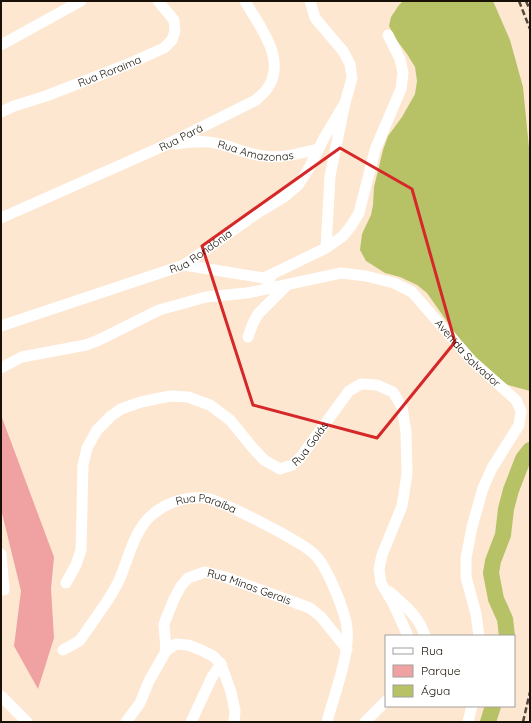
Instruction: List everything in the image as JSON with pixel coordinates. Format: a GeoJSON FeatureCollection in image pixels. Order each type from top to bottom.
{"type":"FeatureCollection","features":[{"type":"Feature","properties":{"kind":"street"},"geometry":{"type":"LineString","coordinates":[[1,46],[81,1]]}},
{"type":"Feature","properties":{"kind":"street","name":"Rua Roraima"},"geometry":{"type":"LineString","coordinates":[[1,112],[126,65],[164,48],[172,40],[175,31],[174,20],[158,1]]}},
{"type":"Feature","properties":{"kind":"street","name":"Rua Pará"},"geometry":{"type":"LineString","coordinates":[[1,218],[168,144],[256,100],[267,89],[274,75],[275,63],[272,48],[245,1]]}},
{"type":"Feature","properties":{"kind":"street","name":"Rua Rondônia"},"geometry":{"type":"LineString","coordinates":[[310,1],[315,18],[343,51],[350,64],[352,78],[345,103],[330,176],[326,248]]}},
{"type":"Feature","properties":{"kind":"street"},"geometry":{"type":"LineString","coordinates":[[264,278],[326,248],[343,236],[359,213],[375,150],[400,89],[403,73],[400,60],[388,35]]}},
{"type":"Feature","properties":{"kind":"street","name":"Rua Rondônia"},"geometry":{"type":"LineString","coordinates":[[1,326],[184,265],[259,212],[284,197],[298,185],[308,170],[318,149],[345,103]]}},
{"type":"Feature","properties":{"kind":"street","name":"Rua Amazonas"},"geometry":{"type":"LineString","coordinates":[[168,144],[214,142],[262,156],[275,157],[288,156],[318,149]]}},
{"type":"Feature","properties":{"kind":"street","name":"Avenida Salvador"},"geometry":{"type":"LineString","coordinates":[[184,265],[264,278],[288,284],[341,273],[366,276],[394,284],[412,292],[472,360],[516,400],[521,411],[519,425],[492,468],[483,488],[472,527],[466,558],[466,577],[476,614],[479,635]]}},
{"type":"Feature","properties":{"kind":"street"},"geometry":{"type":"LineString","coordinates":[[248,338],[258,314],[288,284]]}},
{"type":"Feature","properties":{"kind":"street"},"geometry":{"type":"LineString","coordinates":[[1,368],[22,357],[86,345],[159,310],[180,303],[206,297],[247,292],[288,284]]}},
{"type":"Feature","properties":{"kind":"street","name":"Rua Goiás"},"geometry":{"type":"LineString","coordinates":[[66,583],[76,565],[81,550],[83,465],[87,448],[97,430],[111,416],[121,409],[141,402],[170,396],[188,397],[210,405],[230,420],[264,460],[280,469],[292,465],[300,458],[349,391],[361,384],[377,385],[393,392],[402,407],[406,432],[407,474],[402,506],[382,555],[379,569],[381,583],[393,603],[408,635]]}},
{"type":"Feature","properties":{"kind":"street","name":"Rua Paraíba"},"geometry":{"type":"LineString","coordinates":[[63,650],[80,640],[112,594],[120,579],[138,533],[146,520],[165,506],[184,499],[205,498],[230,507],[303,545],[316,556],[326,571],[344,613],[347,628],[347,649],[327,722]]}},
{"type":"Feature","properties":{"kind":"street"},"geometry":{"type":"LineString","coordinates":[[1,554],[3,589]]}},
{"type":"Feature","properties":{"kind":"street","name":"Rua Minas Gerais"},"geometry":{"type":"LineString","coordinates":[[166,651],[164,624],[174,598],[188,578],[205,572],[225,577],[310,608],[321,617],[347,649]]}},
{"type":"Feature","properties":{"kind":"street"},"geometry":{"type":"LineString","coordinates":[[381,583],[418,619],[425,635]]}},
{"type":"Feature","properties":{"kind":"street"},"geometry":{"type":"LineString","coordinates":[[126,722],[140,703],[149,681],[166,651],[176,644],[188,644],[213,656],[221,664],[231,692],[235,711],[234,722]]}},
{"type":"Feature","properties":{"kind":"street"},"geometry":{"type":"LineString","coordinates":[[191,722],[212,677],[221,664]]}},
{"type":"Feature","properties":{"kind":"street"},"geometry":{"type":"LineString","coordinates":[[1,696],[22,719]]}},
{"type":"Feature","properties":{"kind":"street"},"geometry":{"type":"LineString","coordinates":[[365,722],[385,702]]}},
{"type":"Feature","properties":{"kind":"street"},"geometry":{"type":"LineString","coordinates":[[468,722],[472,707]]}},
{"type":"Feature","properties":{"kind":"highlighted area"},"geometry":{"type":"Polygon","coordinates":[[[340,148],[412,189],[455,342],[377,438],[253,405],[202,246],[340,148]]]}},
{"type":"Feature","properties":{"kind":"green space"},"geometry":{"type":"Polygon","coordinates":[[[1,415],[54,557],[51,589],[54,638],[38,689],[14,646],[21,591],[1,509],[1,415]]]}},
{"type":"Feature","properties":{"kind":"water"},"geometry":{"type":"Polygon","coordinates":[[[403,1],[493,1],[510,40],[523,87],[530,158],[530,391],[508,385],[492,376],[467,350],[427,293],[417,285],[400,277],[385,273],[366,261],[360,250],[362,234],[371,215],[374,187],[383,150],[388,136],[402,117],[415,94],[417,81],[415,67],[395,38],[389,26],[391,17],[403,1]]]}},
{"type":"Feature","properties":{"kind":"waterway"},"geometry":{"type":"LineString","coordinates":[[507,635],[505,619],[496,599],[491,573],[493,561],[503,535],[506,509],[511,490],[523,459],[530,450]]}},
{"type":"Feature","properties":{"kind":"waterway"},"geometry":{"type":"LineString","coordinates":[[488,722],[493,707]]}},
{"type":"Feature","properties":{"kind":"railway"},"geometry":{"type":"LineString","coordinates":[[519,1],[530,29]]}},
{"type":"Feature","properties":{"kind":"railway"},"geometry":{"type":"LineString","coordinates":[[526,1],[530,10]]}},
{"type":"Feature","properties":{"kind":"railway"},"geometry":{"type":"LineString","coordinates":[[523,722],[530,692]]}}]}
